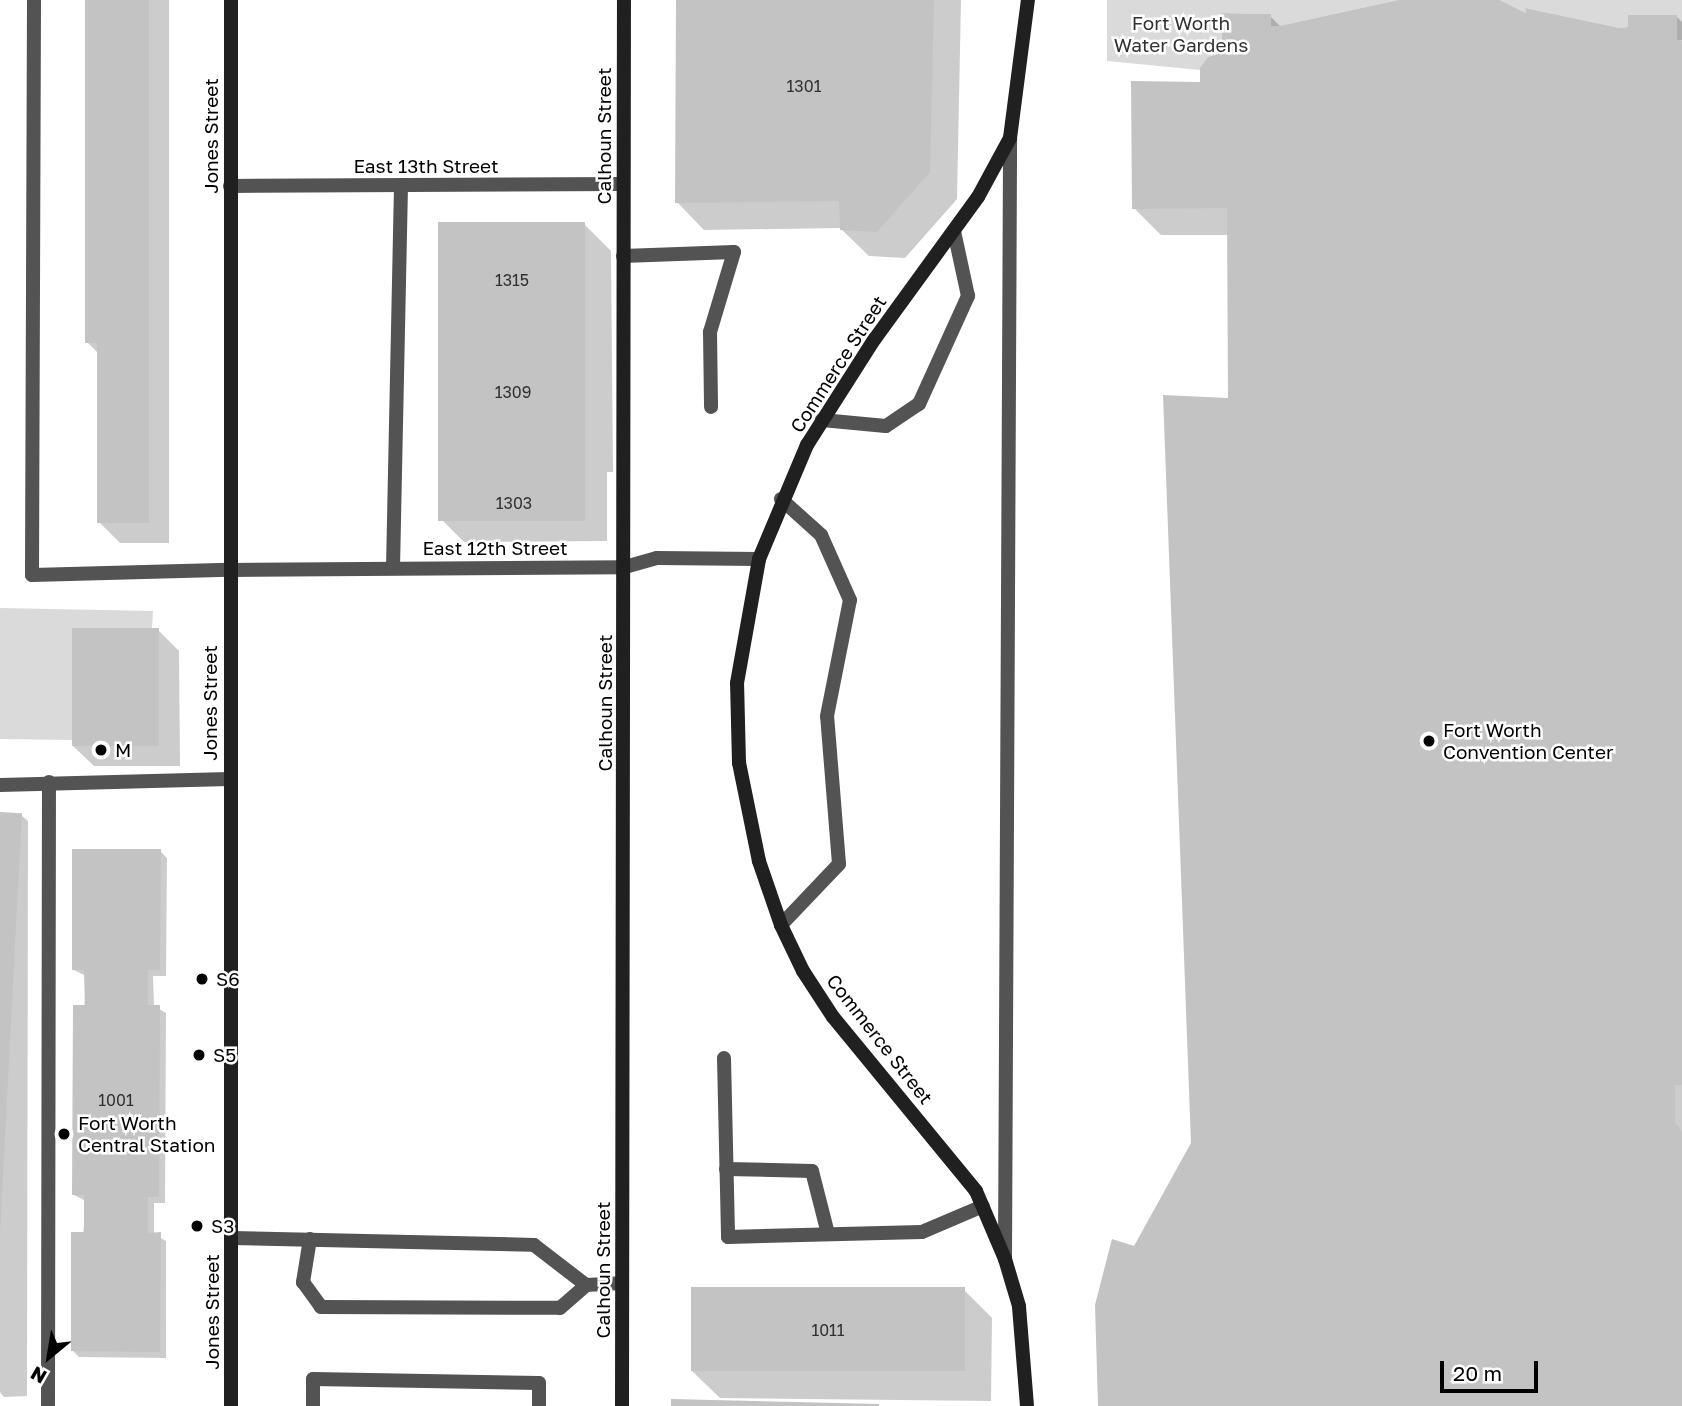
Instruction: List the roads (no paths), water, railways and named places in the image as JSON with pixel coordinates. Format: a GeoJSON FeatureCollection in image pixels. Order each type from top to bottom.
{"type":"FeatureCollection","features":[{"type":"Feature","properties":{"kind":"street","name":"East 12th Street"},"geometry":{"type":"LineString","coordinates":[[34,0],[32,575],[229,570],[625,567],[657,558],[759,559]]}},
{"type":"Feature","properties":{"kind":"street","name":"Jones Street"},"geometry":{"type":"LineString","coordinates":[[231,0],[231,1406]]}},
{"type":"Feature","properties":{"kind":"street","name":"Calhoun Street"},"geometry":{"type":"LineString","coordinates":[[622,1406],[624,0]]}},
{"type":"Feature","properties":{"kind":"street","name":"Commerce Street"},"geometry":{"type":"LineString","coordinates":[[1027,1406],[1019,1306],[1005,1259],[983,1206],[939,1143],[833,1017],[803,971],[780,925],[759,861],[739,763],[737,683],[759,559],[781,499],[822,420],[954,231],[1010,138],[1028,0]]}},
{"type":"Feature","properties":{"kind":"street"},"geometry":{"type":"LineString","coordinates":[[1005,1259],[1010,138]]}},
{"type":"Feature","properties":{"kind":"street","name":"East 13th Street"},"geometry":{"type":"LineString","coordinates":[[230,186],[623,184]]}},
{"type":"Feature","properties":{"kind":"street"},"geometry":{"type":"LineString","coordinates":[[393,568],[401,185]]}},
{"type":"Feature","properties":{"kind":"street"},"geometry":{"type":"LineString","coordinates":[[822,420],[886,426],[919,404],[968,296],[954,231]]}},
{"type":"Feature","properties":{"kind":"street"},"geometry":{"type":"LineString","coordinates":[[623,256],[734,252],[710,332],[711,407]]}},
{"type":"Feature","properties":{"kind":"street"},"geometry":{"type":"LineString","coordinates":[[780,925],[839,864],[827,716],[850,600],[821,535],[781,499]]}},
{"type":"Feature","properties":{"kind":"street"},"geometry":{"type":"LineString","coordinates":[[0,786],[49,782],[229,779]]}},
{"type":"Feature","properties":{"kind":"street"},"geometry":{"type":"LineString","coordinates":[[48,1406],[49,782]]}},
{"type":"Feature","properties":{"kind":"street"},"geometry":{"type":"LineString","coordinates":[[724,1058],[728,1237],[922,1232],[983,1206]]}},
{"type":"Feature","properties":{"kind":"street"},"geometry":{"type":"LineString","coordinates":[[726,1169],[812,1171],[828,1234]]}},
{"type":"Feature","properties":{"kind":"street"},"geometry":{"type":"LineString","coordinates":[[231,1238],[534,1245],[586,1285]]}},
{"type":"Feature","properties":{"kind":"street"},"geometry":{"type":"LineString","coordinates":[[310,1239],[303,1282],[321,1307],[560,1308],[586,1285],[622,1283]]}},
{"type":"Feature","properties":{"kind":"street"},"geometry":{"type":"LineString","coordinates":[[313,1406],[313,1379],[540,1383],[539,1406]]}},
{"type":"Feature","properties":{"kind":"place","name":"Fort Worth Convention Center"},"geometry":{"type":"Point","coordinates":[1429,741]}},
{"type":"Feature","properties":{"kind":"place","name":"M"},"geometry":{"type":"Point","coordinates":[101,750]}},
{"type":"Feature","properties":{"kind":"place","name":"S6"},"geometry":{"type":"Point","coordinates":[202,979]}},
{"type":"Feature","properties":{"kind":"place","name":"S5"},"geometry":{"type":"Point","coordinates":[199,1055]}},
{"type":"Feature","properties":{"kind":"place","name":"Fort Worth Central Station"},"geometry":{"type":"Point","coordinates":[64,1134]}},
{"type":"Feature","properties":{"kind":"place","name":"S3"},"geometry":{"type":"Point","coordinates":[197,1226]}},
{"type":"Feature","properties":{"kind":"park label","name":"Fort Worth Water Gardens"},"geometry":{"type":"Point","coordinates":[1181,34]}}]}
